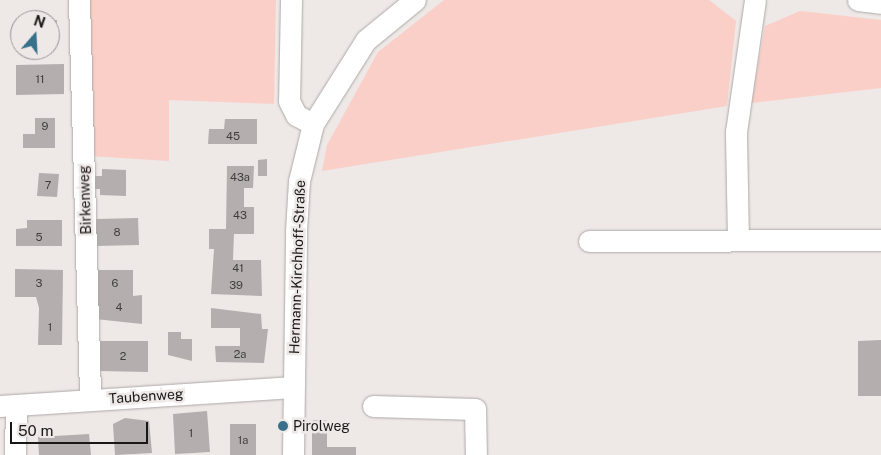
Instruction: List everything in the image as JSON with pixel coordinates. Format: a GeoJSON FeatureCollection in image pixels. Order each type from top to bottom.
{"type":"FeatureCollection","features":[{"type":"Feature","properties":{"kind":"street","name":"Birkenweg"},"geometry":{"type":"LineString","coordinates":[[80,0],[90,400]]}},
{"type":"Feature","properties":{"kind":"street"},"geometry":{"type":"LineString","coordinates":[[291,0],[289,101],[296,115],[313,124]]}},
{"type":"Feature","properties":{"kind":"street","name":"Hermann-Kirchhoff-Straße"},"geometry":{"type":"LineString","coordinates":[[293,455],[299,181],[313,124],[366,40],[415,0]]}},
{"type":"Feature","properties":{"kind":"street"},"geometry":{"type":"LineString","coordinates":[[738,240],[736,132],[755,0]]}},
{"type":"Feature","properties":{"kind":"street"},"geometry":{"type":"LineString","coordinates":[[858,0],[881,3]]}},
{"type":"Feature","properties":{"kind":"street"},"geometry":{"type":"LineString","coordinates":[[588,241],[881,240]]}},
{"type":"Feature","properties":{"kind":"street","name":"Taubenweg"},"geometry":{"type":"LineString","coordinates":[[8,405],[293,387]]}},
{"type":"Feature","properties":{"kind":"street"},"geometry":{"type":"LineString","coordinates":[[8,405],[15,455]]}},
{"type":"Feature","properties":{"kind":"street"},"geometry":{"type":"LineString","coordinates":[[373,406],[475,409],[476,455]]}},
{"type":"Feature","properties":{"kind":"shaded area"},"geometry":{"type":"Polygon","coordinates":[[[90,0],[276,0],[274,104],[169,100],[169,161],[89,156],[90,0]]]}},
{"type":"Feature","properties":{"kind":"shaded area"},"geometry":{"type":"Polygon","coordinates":[[[444,0],[709,0],[736,21],[727,106],[322,171],[327,145],[378,52],[444,0]]]}},
{"type":"Feature","properties":{"kind":"shaded area"},"geometry":{"type":"Polygon","coordinates":[[[800,11],[881,20],[881,88],[751,103],[765,26],[800,11]]]}},
{"type":"Feature","properties":{"kind":"building"},"geometry":{"type":"Polygon","coordinates":[[[64,64],[64,94],[16,95],[16,65],[64,64]]]}},
{"type":"Feature","properties":{"kind":"building"},"geometry":{"type":"Polygon","coordinates":[[[35,118],[55,118],[55,148],[23,148],[23,134],[35,134],[35,118]]]}},
{"type":"Feature","properties":{"kind":"building"},"geometry":{"type":"Polygon","coordinates":[[[225,119],[257,119],[257,144],[208,144],[209,129],[224,129],[225,119]]]}},
{"type":"Feature","properties":{"kind":"building"},"geometry":{"type":"Polygon","coordinates":[[[267,159],[267,176],[258,176],[258,160],[267,159]]]}},
{"type":"Feature","properties":{"kind":"building"},"geometry":{"type":"Polygon","coordinates":[[[227,166],[254,166],[253,188],[244,188],[244,207],[254,207],[254,234],[234,234],[233,260],[261,260],[262,296],[211,294],[214,249],[209,249],[209,229],[226,229],[227,166]]]}},
{"type":"Feature","properties":{"kind":"building"},"geometry":{"type":"Polygon","coordinates":[[[102,169],[126,170],[126,196],[100,195],[100,189],[92,189],[93,176],[102,176],[102,169]]]}},
{"type":"Feature","properties":{"kind":"building"},"geometry":{"type":"Polygon","coordinates":[[[39,173],[59,174],[57,197],[37,196],[39,173]]]}},
{"type":"Feature","properties":{"kind":"building"},"geometry":{"type":"Polygon","coordinates":[[[138,218],[139,245],[96,246],[96,219],[138,218]]]}},
{"type":"Feature","properties":{"kind":"building"},"geometry":{"type":"Polygon","coordinates":[[[27,220],[62,220],[62,246],[16,246],[16,229],[27,228],[27,220]]]}},
{"type":"Feature","properties":{"kind":"building"},"geometry":{"type":"Polygon","coordinates":[[[15,269],[63,270],[62,345],[38,345],[39,308],[36,297],[15,297],[15,269]]]}},
{"type":"Feature","properties":{"kind":"building"},"geometry":{"type":"Polygon","coordinates":[[[97,270],[133,270],[133,296],[142,295],[142,324],[95,319],[97,270]]]}},
{"type":"Feature","properties":{"kind":"building"},"geometry":{"type":"Polygon","coordinates":[[[211,308],[261,314],[262,329],[268,329],[264,363],[216,362],[215,346],[240,346],[240,328],[211,328],[211,308]]]}},
{"type":"Feature","properties":{"kind":"building"},"geometry":{"type":"Polygon","coordinates":[[[168,332],[181,332],[181,339],[192,339],[192,361],[168,355],[168,332]]]}},
{"type":"Feature","properties":{"kind":"building"},"geometry":{"type":"Polygon","coordinates":[[[881,340],[881,396],[858,396],[858,341],[881,340]]]}},
{"type":"Feature","properties":{"kind":"building"},"geometry":{"type":"Polygon","coordinates":[[[99,341],[148,341],[148,372],[99,371],[99,341]]]}},
{"type":"Feature","properties":{"kind":"building"},"geometry":{"type":"Polygon","coordinates":[[[207,411],[210,452],[175,454],[173,414],[207,411]]]}},
{"type":"Feature","properties":{"kind":"building"},"geometry":{"type":"Polygon","coordinates":[[[125,418],[149,421],[152,453],[115,455],[113,424],[125,418]]]}},
{"type":"Feature","properties":{"kind":"building"},"geometry":{"type":"Polygon","coordinates":[[[312,420],[327,420],[327,447],[356,447],[356,455],[312,455],[312,420]]]}},
{"type":"Feature","properties":{"kind":"building"},"geometry":{"type":"Polygon","coordinates":[[[230,424],[256,424],[256,455],[230,455],[230,424]]]}},
{"type":"Feature","properties":{"kind":"building"},"geometry":{"type":"Polygon","coordinates":[[[89,434],[91,455],[39,455],[38,437],[89,434]]]}},
{"type":"Feature","properties":{"kind":"place","name":"Pirolweg"},"geometry":{"type":"Point","coordinates":[283,426]}}]}
